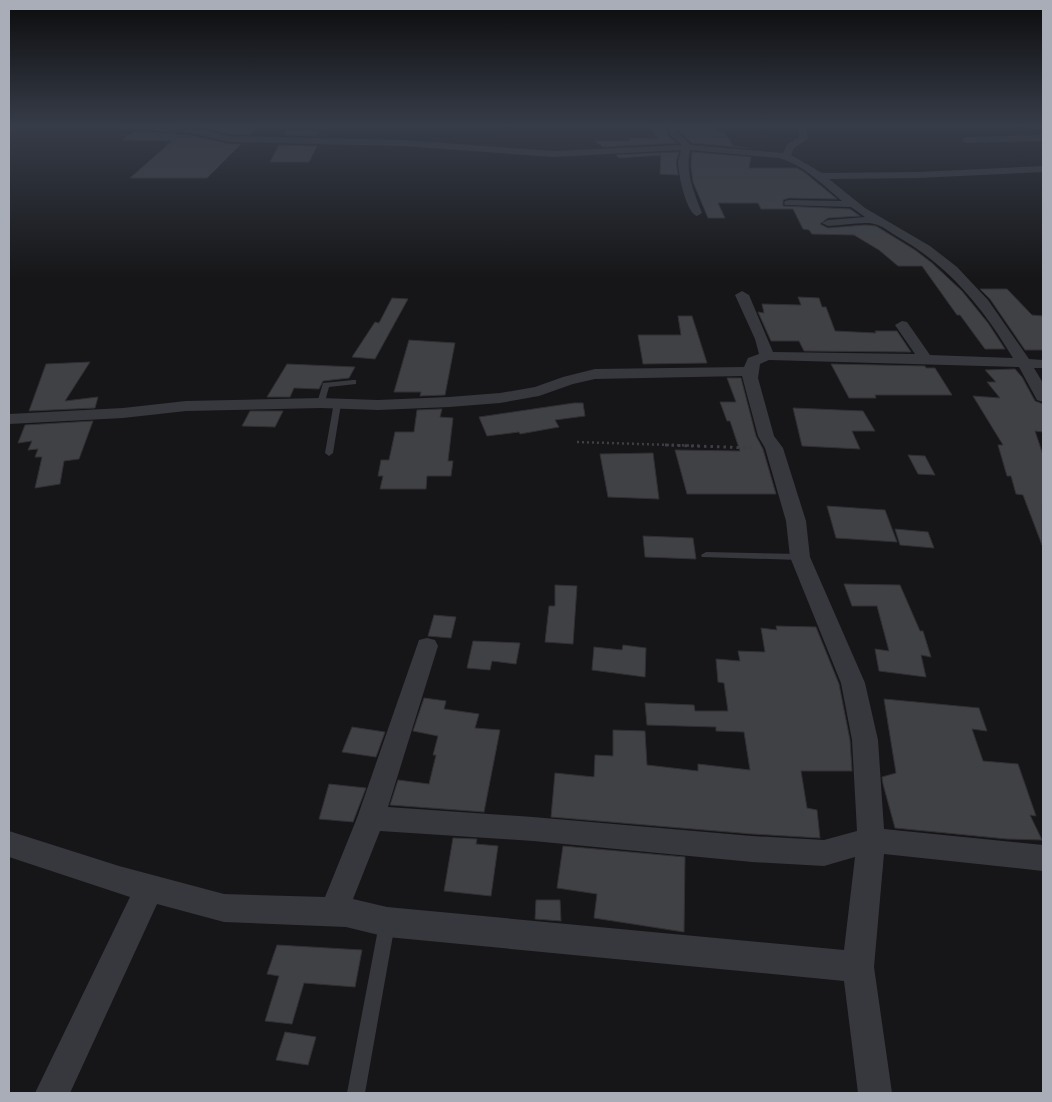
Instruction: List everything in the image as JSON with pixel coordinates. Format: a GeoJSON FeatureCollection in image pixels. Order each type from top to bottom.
{"type":"FeatureCollection","features":[{"type":"Feature","properties":{"kind":"street"},"geometry":{"type":"LineString","coordinates":[[684,176],[698,213]]}},
{"type":"Feature","properties":{"kind":"street"},"geometry":{"type":"LineString","coordinates":[[820,176],[852,204],[936,256],[960,277],[985,305],[1024,361],[1043,397]]}},
{"type":"Feature","properties":{"kind":"street"},"geometry":{"type":"LineString","coordinates":[[789,203],[852,204]]}},
{"type":"Feature","properties":{"kind":"street"},"geometry":{"type":"LineString","coordinates":[[828,223],[878,220]]}},
{"type":"Feature","properties":{"kind":"street"},"geometry":{"type":"LineString","coordinates":[[742,295],[762,338],[758,364],[750,378],[766,436],[774,448],[796,521],[800,557],[853,683],[865,740],[871,840],[858,967],[875,1093]]}},
{"type":"Feature","properties":{"kind":"street"},"geometry":{"type":"LineString","coordinates":[[902,325],[926,359]]}},
{"type":"Feature","properties":{"kind":"street"},"geometry":{"type":"LineString","coordinates":[[9,419],[123,413],[186,406],[321,403],[378,405],[500,398],[539,391],[568,380],[595,374],[758,364],[926,359],[1024,361],[1043,364]]}},
{"type":"Feature","properties":{"kind":"street"},"geometry":{"type":"LineString","coordinates":[[334,911],[371,818],[427,646]]}},
{"type":"Feature","properties":{"kind":"street"},"geometry":{"type":"LineString","coordinates":[[371,818],[533,829],[700,845],[806,852],[824,852],[871,840],[1043,858]]}},
{"type":"Feature","properties":{"kind":"street"},"geometry":{"type":"LineString","coordinates":[[9,844],[149,888],[224,908],[346,912],[388,922],[858,967]]}},
{"type":"Feature","properties":{"kind":"street"},"geometry":{"type":"LineString","coordinates":[[52,1093],[149,888]]}},
{"type":"Feature","properties":{"kind":"lane"},"geometry":{"type":"LineString","coordinates":[[321,403],[326,386],[332,383],[353,382]]}},
{"type":"Feature","properties":{"kind":"lane"},"geometry":{"type":"LineString","coordinates":[[330,453],[337,404]]}},
{"type":"Feature","properties":{"kind":"lane"},"geometry":{"type":"LineString","coordinates":[[706,555],[800,557]]}},
{"type":"Feature","properties":{"kind":"lane"},"geometry":{"type":"LineString","coordinates":[[356,1093],[388,922]]}},
{"type":"Feature","properties":{"kind":"path"},"geometry":{"type":"LineString","coordinates":[[578,442],[774,448]]}},
{"type":"Feature","properties":{"kind":"building"},"geometry":{"type":"Polygon","coordinates":[[[132,176],[209,176],[207,178],[130,178],[132,176]]]}},
{"type":"Feature","properties":{"kind":"building"},"geometry":{"type":"Polygon","coordinates":[[[692,176],[809,176],[837,199],[789,198],[783,200],[783,206],[850,209],[860,216],[828,218],[820,224],[828,228],[876,226],[915,250],[962,291],[988,323],[1005,349],[985,349],[960,315],[957,315],[922,266],[898,266],[879,250],[854,235],[812,234],[809,230],[803,229],[793,209],[761,209],[758,203],[718,203],[725,218],[708,218],[692,176]]]}},
{"type":"Feature","properties":{"kind":"building"},"geometry":{"type":"Polygon","coordinates":[[[980,289],[1007,289],[1032,315],[1043,316],[1043,350],[1025,350],[990,299],[980,289]]]}},
{"type":"Feature","properties":{"kind":"building"},"geometry":{"type":"Polygon","coordinates":[[[798,297],[819,298],[822,307],[826,307],[835,331],[876,333],[875,331],[897,331],[911,352],[804,351],[799,341],[771,341],[758,312],[764,313],[762,304],[801,305],[798,297]]]}},
{"type":"Feature","properties":{"kind":"building"},"geometry":{"type":"Polygon","coordinates":[[[392,298],[408,299],[375,359],[352,357],[375,322],[379,323],[392,298]]]}},
{"type":"Feature","properties":{"kind":"building"},"geometry":{"type":"Polygon","coordinates":[[[678,316],[692,316],[707,363],[643,364],[638,335],[681,335],[678,316]]]}},
{"type":"Feature","properties":{"kind":"building"},"geometry":{"type":"Polygon","coordinates":[[[409,340],[455,343],[445,395],[420,396],[421,392],[394,392],[409,340]]]}},
{"type":"Feature","properties":{"kind":"building"},"geometry":{"type":"Polygon","coordinates":[[[90,362],[65,401],[98,397],[95,408],[29,411],[46,364],[90,362]]]}},
{"type":"Feature","properties":{"kind":"building"},"geometry":{"type":"Polygon","coordinates":[[[287,364],[355,367],[349,378],[323,381],[319,389],[294,388],[290,397],[267,397],[287,364]]]}},
{"type":"Feature","properties":{"kind":"building"},"geometry":{"type":"Polygon","coordinates":[[[831,364],[925,366],[926,368],[935,368],[952,395],[875,395],[876,398],[849,398],[831,364]]]}},
{"type":"Feature","properties":{"kind":"building"},"geometry":{"type":"Polygon","coordinates":[[[1015,369],[1022,377],[1035,401],[1043,404],[1043,432],[1035,431],[1043,455],[1042,545],[1023,495],[1016,494],[1011,476],[1007,476],[998,445],[1003,445],[973,396],[1000,398],[987,382],[996,382],[985,370],[1015,369]]]}},
{"type":"Feature","properties":{"kind":"building"},"geometry":{"type":"Polygon","coordinates":[[[727,378],[741,378],[756,436],[763,449],[776,494],[687,494],[675,450],[740,451],[730,421],[727,421],[720,402],[736,402],[727,378]]]}},
{"type":"Feature","properties":{"kind":"building"},"geometry":{"type":"Polygon","coordinates":[[[583,403],[585,416],[555,420],[559,427],[520,434],[519,432],[487,436],[479,417],[583,403]]]}},
{"type":"Feature","properties":{"kind":"building"},"geometry":{"type":"Polygon","coordinates":[[[793,408],[863,411],[875,431],[852,431],[860,449],[802,446],[793,408]]]}},
{"type":"Feature","properties":{"kind":"building"},"geometry":{"type":"Polygon","coordinates":[[[442,409],[440,417],[453,418],[448,461],[453,461],[451,476],[427,476],[426,489],[380,489],[383,476],[378,476],[381,460],[389,460],[395,432],[414,432],[417,410],[442,409]]]}},
{"type":"Feature","properties":{"kind":"building"},"geometry":{"type":"Polygon","coordinates":[[[250,411],[283,411],[275,427],[242,426],[250,411]]]}},
{"type":"Feature","properties":{"kind":"building"},"geometry":{"type":"Polygon","coordinates":[[[93,421],[79,459],[64,461],[60,484],[35,488],[42,457],[35,457],[38,449],[28,450],[32,441],[18,443],[25,425],[93,421]]]}},
{"type":"Feature","properties":{"kind":"building"},"geometry":{"type":"Polygon","coordinates":[[[653,453],[659,499],[608,497],[600,454],[653,453]]]}},
{"type":"Feature","properties":{"kind":"building"},"geometry":{"type":"Polygon","coordinates":[[[908,455],[925,456],[935,475],[918,474],[908,455]]]}},
{"type":"Feature","properties":{"kind":"building"},"geometry":{"type":"Polygon","coordinates":[[[827,506],[885,510],[897,542],[836,538],[827,506]]]}},
{"type":"Feature","properties":{"kind":"building"},"geometry":{"type":"Polygon","coordinates":[[[895,529],[928,532],[934,548],[900,545],[895,529]]]}},
{"type":"Feature","properties":{"kind":"building"},"geometry":{"type":"Polygon","coordinates":[[[643,536],[693,538],[696,559],[645,557],[643,536]]]}},
{"type":"Feature","properties":{"kind":"building"},"geometry":{"type":"Polygon","coordinates":[[[844,584],[900,585],[920,631],[923,631],[931,657],[921,655],[926,677],[879,671],[875,649],[889,651],[877,606],[852,606],[844,584]]]}},
{"type":"Feature","properties":{"kind":"building"},"geometry":{"type":"Polygon","coordinates":[[[555,585],[577,586],[573,644],[545,642],[549,606],[555,606],[555,585]]]}},
{"type":"Feature","properties":{"kind":"building"},"geometry":{"type":"Polygon","coordinates":[[[434,615],[456,617],[451,638],[428,636],[434,615]]]}},
{"type":"Feature","properties":{"kind":"building"},"geometry":{"type":"Polygon","coordinates":[[[776,626],[816,627],[839,684],[850,740],[852,771],[801,771],[807,808],[817,810],[820,838],[551,817],[555,773],[594,777],[595,755],[613,756],[613,730],[645,731],[647,765],[698,771],[698,764],[750,770],[744,732],[716,731],[716,727],[647,725],[645,703],[694,705],[695,711],[728,711],[724,683],[718,682],[716,659],[740,661],[738,651],[765,652],[761,628],[777,630],[776,626]]]}},
{"type":"Feature","properties":{"kind":"building"},"geometry":{"type":"Polygon","coordinates":[[[473,641],[520,643],[516,664],[492,661],[490,670],[467,668],[473,641]]]}},
{"type":"Feature","properties":{"kind":"building"},"geometry":{"type":"Polygon","coordinates":[[[623,645],[646,648],[645,677],[592,670],[594,647],[622,650],[623,645]]]}},
{"type":"Feature","properties":{"kind":"building"},"geometry":{"type":"Polygon","coordinates":[[[424,698],[446,701],[444,709],[479,714],[475,728],[500,730],[484,812],[390,805],[398,780],[429,784],[436,755],[433,755],[438,736],[413,731],[424,698]]]}},
{"type":"Feature","properties":{"kind":"building"},"geometry":{"type":"Polygon","coordinates":[[[884,699],[979,708],[987,731],[972,729],[983,761],[1018,764],[1036,816],[1030,815],[1042,840],[1007,839],[895,828],[882,777],[896,773],[884,699]]]}},
{"type":"Feature","properties":{"kind":"building"},"geometry":{"type":"Polygon","coordinates":[[[352,727],[385,732],[376,757],[342,752],[352,727]]]}},
{"type":"Feature","properties":{"kind":"building"},"geometry":{"type":"Polygon","coordinates":[[[329,784],[366,788],[353,822],[319,819],[329,784]]]}},
{"type":"Feature","properties":{"kind":"building"},"geometry":{"type":"Polygon","coordinates":[[[453,838],[477,839],[476,844],[498,846],[491,896],[444,891],[453,838]]]}},
{"type":"Feature","properties":{"kind":"building"},"geometry":{"type":"Polygon","coordinates":[[[563,846],[685,857],[684,932],[594,918],[597,894],[557,888],[563,846]]]}},
{"type":"Feature","properties":{"kind":"building"},"geometry":{"type":"Polygon","coordinates":[[[536,900],[560,900],[561,921],[535,919],[536,900]]]}},
{"type":"Feature","properties":{"kind":"building"},"geometry":{"type":"Polygon","coordinates":[[[277,945],[362,950],[355,987],[304,983],[292,1024],[265,1021],[279,976],[267,974],[277,945]]]}},
{"type":"Feature","properties":{"kind":"building"},"geometry":{"type":"Polygon","coordinates":[[[285,1032],[316,1037],[308,1065],[276,1060],[285,1032]]]}}]}
